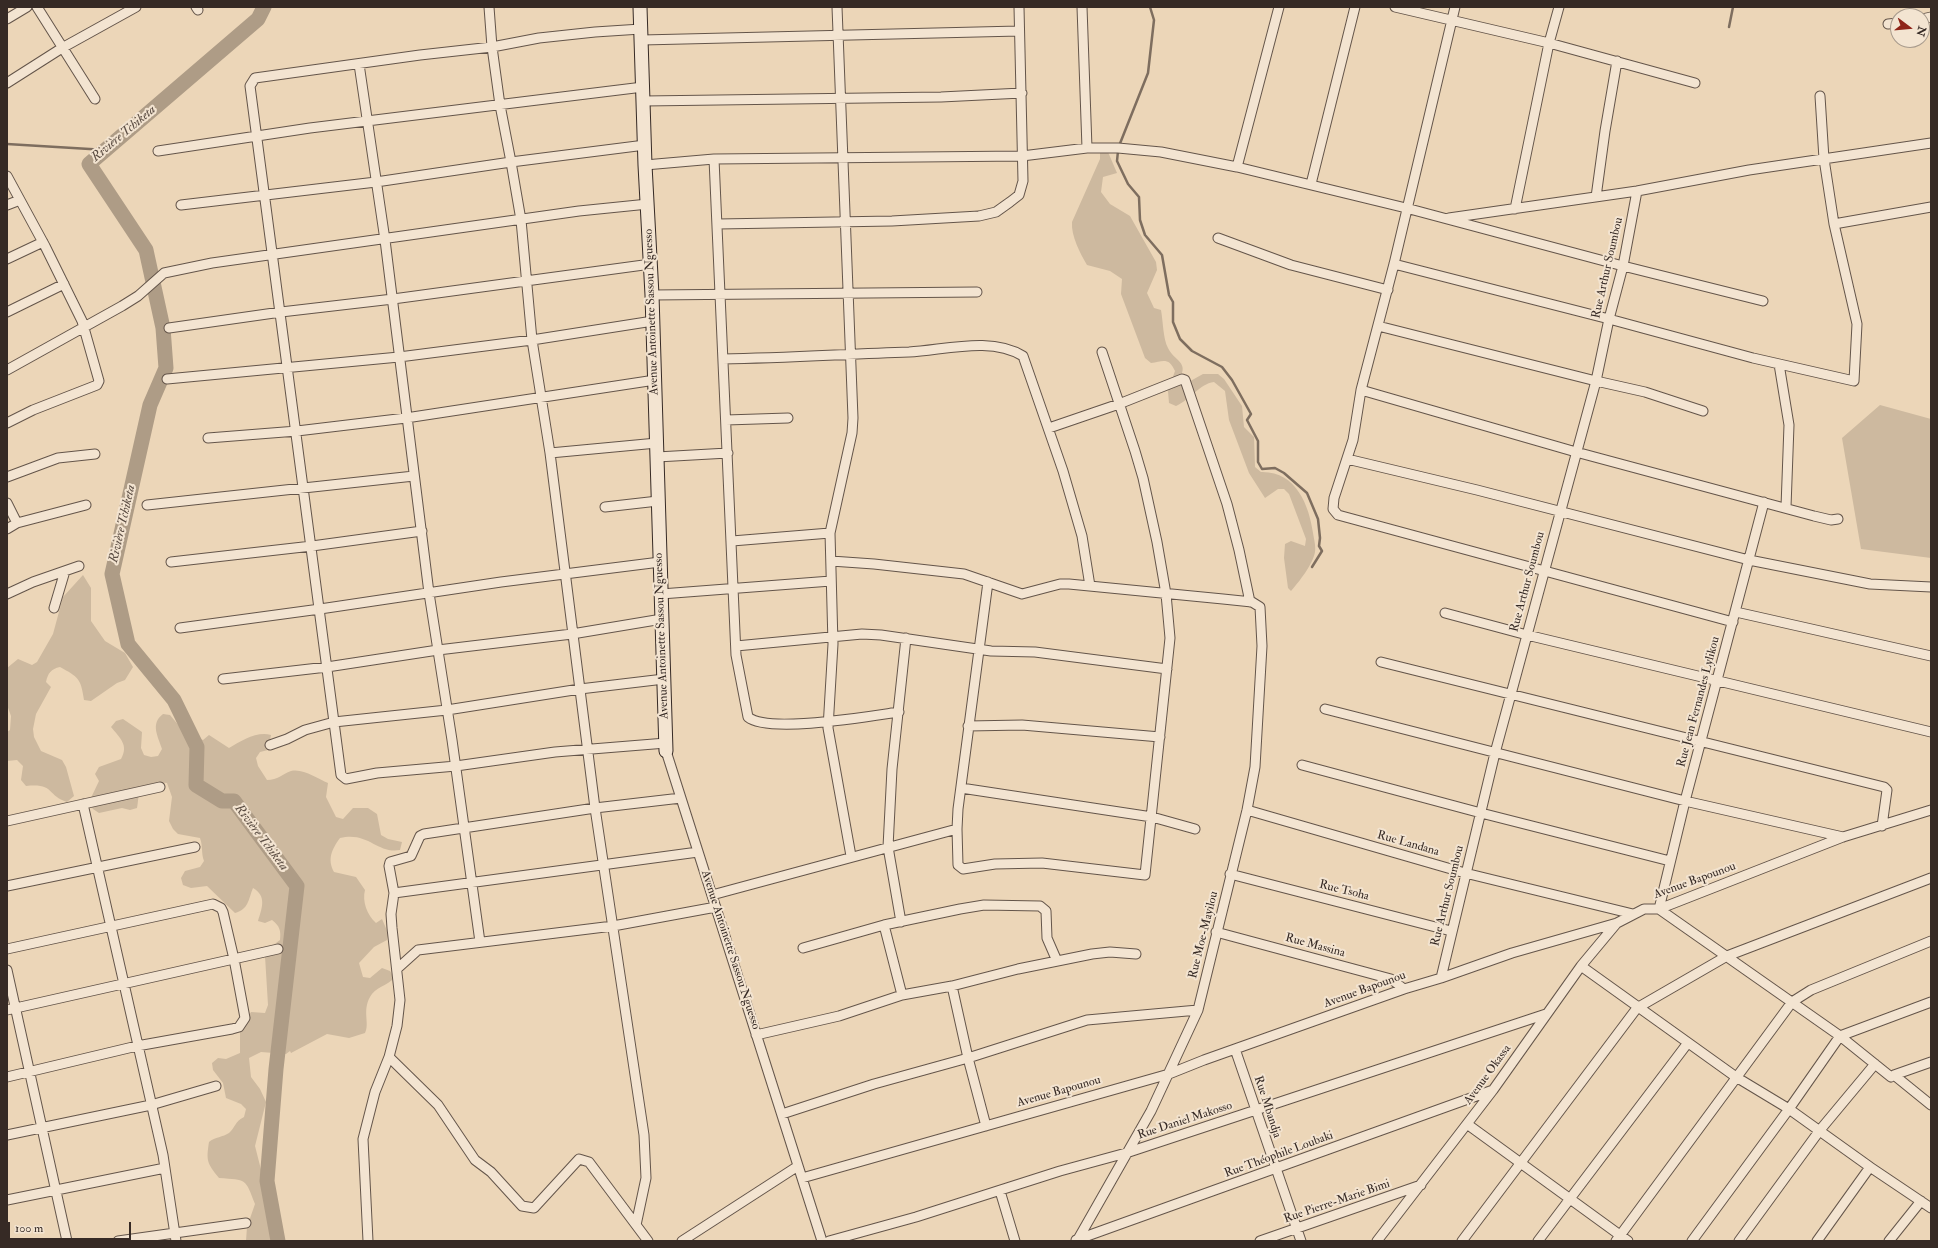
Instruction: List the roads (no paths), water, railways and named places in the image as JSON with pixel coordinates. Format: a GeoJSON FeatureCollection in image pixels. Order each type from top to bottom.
{"type":"FeatureCollection","features":[{"type":"Feature","properties":{"kind":"street"},"geometry":{"type":"LineString","coordinates":[[7,19],[27,7]]}},
{"type":"Feature","properties":{"kind":"street"},"geometry":{"type":"LineString","coordinates":[[37,7],[95,99]]}},
{"type":"Feature","properties":{"kind":"street"},"geometry":{"type":"LineString","coordinates":[[7,83],[62,48],[136,7]]}},
{"type":"Feature","properties":{"kind":"street"},"geometry":{"type":"LineString","coordinates":[[489,7],[492,47],[500,105],[521,220],[525,280],[532,340],[550,453],[564,574],[595,808],[646,1156],[646,1178],[636,1225]]}},
{"type":"Feature","properties":{"kind":"street","name":"Avenue Antoinette Sassou Nguesso"},"geometry":{"type":"LineString","coordinates":[[640,7],[645,164],[651,264],[666,747],[822,1241]]}},
{"type":"Feature","properties":{"kind":"street"},"geometry":{"type":"LineString","coordinates":[[837,7],[840,35],[852,433],[830,533],[833,636],[828,722],[840,804],[851,856]]}},
{"type":"Feature","properties":{"kind":"street"},"geometry":{"type":"LineString","coordinates":[[718,224],[845,222],[979,216],[996,212],[1019,195],[1023,180],[1022,57],[1019,31],[1019,7]]}},
{"type":"Feature","properties":{"kind":"street"},"geometry":{"type":"LineString","coordinates":[[1082,7],[1087,148]]}},
{"type":"Feature","properties":{"kind":"street"},"geometry":{"type":"LineString","coordinates":[[1237,167],[1279,7]]}},
{"type":"Feature","properties":{"kind":"street"},"geometry":{"type":"LineString","coordinates":[[1311,184],[1355,7]]}},
{"type":"Feature","properties":{"kind":"street"},"geometry":{"type":"LineString","coordinates":[[1395,7],[1549,42],[1695,83]]}},
{"type":"Feature","properties":{"kind":"street"},"geometry":{"type":"LineString","coordinates":[[1455,7],[1406,208],[1388,290],[1361,390],[1356,426],[1333,509],[1338,516],[1733,622]]}},
{"type":"Feature","properties":{"kind":"street"},"geometry":{"type":"LineString","coordinates":[[1515,209],[1549,42],[1559,7]]}},
{"type":"Feature","properties":{"kind":"street"},"geometry":{"type":"LineString","coordinates":[[666,747],[555,752],[456,766],[377,773],[346,779],[341,776],[305,488],[273,255],[263,197],[250,86],[253,80],[420,55],[492,47],[538,38],[641,34],[840,35],[1019,31]]}},
{"type":"Feature","properties":{"kind":"street"},"geometry":{"type":"LineString","coordinates":[[1596,197],[1617,61]]}},
{"type":"Feature","properties":{"kind":"street"},"geometry":{"type":"LineString","coordinates":[[359,64],[385,240],[406,418],[430,593],[456,766],[480,942]]}},
{"type":"Feature","properties":{"kind":"street"},"geometry":{"type":"LineString","coordinates":[[158,151],[310,128],[643,87]]}},
{"type":"Feature","properties":{"kind":"street"},"geometry":{"type":"LineString","coordinates":[[644,101],[841,97],[941,97],[1022,93]]}},
{"type":"Feature","properties":{"kind":"street"},"geometry":{"type":"LineString","coordinates":[[1394,264],[1779,364],[1854,381],[1857,324],[1834,224],[1824,159],[1820,96]]}},
{"type":"Feature","properties":{"kind":"street"},"geometry":{"type":"LineString","coordinates":[[1443,219],[1637,191],[1749,170],[1931,143]]}},
{"type":"Feature","properties":{"kind":"street"},"geometry":{"type":"LineString","coordinates":[[181,205],[263,197],[511,162],[645,145]]}},
{"type":"Feature","properties":{"kind":"street"},"geometry":{"type":"LineString","coordinates":[[645,164],[714,159],[1022,156],[1087,148],[1118,148],[1161,152],[1311,184],[1763,301]]}},
{"type":"Feature","properties":{"kind":"street"},"geometry":{"type":"LineString","coordinates":[[714,159],[736,646],[748,717],[757,722],[802,724],[828,722],[899,712]]}},
{"type":"Feature","properties":{"kind":"street"},"geometry":{"type":"LineString","coordinates":[[7,176],[43,242],[83,326],[98,383],[33,410],[7,423]]}},
{"type":"Feature","properties":{"kind":"street","name":"Rue Arthur Soumbou"},"geometry":{"type":"LineString","coordinates":[[1441,978],[1451,931],[1495,753],[1559,511],[1596,381],[1609,319],[1623,266],[1637,191]]}},
{"type":"Feature","properties":{"kind":"street"},"geometry":{"type":"LineString","coordinates":[[7,205],[20,200]]}},
{"type":"Feature","properties":{"kind":"street"},"geometry":{"type":"LineString","coordinates":[[7,370],[138,296],[164,273],[212,263],[579,212],[648,204]]}},
{"type":"Feature","properties":{"kind":"street"},"geometry":{"type":"LineString","coordinates":[[1834,224],[1931,207]]}},
{"type":"Feature","properties":{"kind":"street"},"geometry":{"type":"LineString","coordinates":[[1218,238],[1291,264],[1388,290]]}},
{"type":"Feature","properties":{"kind":"street"},"geometry":{"type":"LineString","coordinates":[[7,259],[43,242]]}},
{"type":"Feature","properties":{"kind":"street"},"geometry":{"type":"LineString","coordinates":[[168,328],[281,312],[393,300],[525,280],[651,264]]}},
{"type":"Feature","properties":{"kind":"street"},"geometry":{"type":"LineString","coordinates":[[7,312],[64,284]]}},
{"type":"Feature","properties":{"kind":"street"},"geometry":{"type":"LineString","coordinates":[[652,295],[976,292]]}},
{"type":"Feature","properties":{"kind":"street"},"geometry":{"type":"LineString","coordinates":[[168,379],[399,357],[532,340],[653,321]]}},
{"type":"Feature","properties":{"kind":"street"},"geometry":{"type":"LineString","coordinates":[[1378,326],[1645,392],[1703,411]]}},
{"type":"Feature","properties":{"kind":"street"},"geometry":{"type":"LineString","coordinates":[[723,360],[931,351],[974,346],[1014,350],[1023,356],[1049,428],[1082,536],[1090,586]]}},
{"type":"Feature","properties":{"kind":"street"},"geometry":{"type":"LineString","coordinates":[[988,582],[978,649],[961,788],[957,829],[958,865],[961,868],[995,864],[1042,863],[1138,875],[1145,874],[1170,638],[1166,594],[1157,542],[1143,478],[1102,352]]}},
{"type":"Feature","properties":{"kind":"street"},"geometry":{"type":"LineString","coordinates":[[1779,364],[1789,425],[1786,507]]}},
{"type":"Feature","properties":{"kind":"street"},"geometry":{"type":"LineString","coordinates":[[831,561],[964,574],[1015,593],[1022,594],[1060,584],[1250,602],[1227,504],[1185,380],[1182,379],[1119,404],[1049,428]]}},
{"type":"Feature","properties":{"kind":"street"},"geometry":{"type":"LineString","coordinates":[[208,438],[297,431],[406,418],[655,380]]}},
{"type":"Feature","properties":{"kind":"street"},"geometry":{"type":"LineString","coordinates":[[1361,390],[1576,452],[1831,520],[1838,519]]}},
{"type":"Feature","properties":{"kind":"street"},"geometry":{"type":"LineString","coordinates":[[726,420],[788,418]]}},
{"type":"Feature","properties":{"kind":"street"},"geometry":{"type":"LineString","coordinates":[[550,453],[657,443]]}},
{"type":"Feature","properties":{"kind":"street"},"geometry":{"type":"LineString","coordinates":[[657,457],[728,453]]}},
{"type":"Feature","properties":{"kind":"street"},"geometry":{"type":"LineString","coordinates":[[7,477],[58,458],[95,454]]}},
{"type":"Feature","properties":{"kind":"street"},"geometry":{"type":"LineString","coordinates":[[1347,459],[1559,511],[1749,560],[1870,584],[1931,587]]}},
{"type":"Feature","properties":{"kind":"street"},"geometry":{"type":"LineString","coordinates":[[147,505],[414,476]]}},
{"type":"Feature","properties":{"kind":"street"},"geometry":{"type":"LineString","coordinates":[[605,507],[658,501]]}},
{"type":"Feature","properties":{"kind":"street","name":"Rue Jean Fernandes Lylikou"},"geometry":{"type":"LineString","coordinates":[[1659,909],[1685,801],[1764,502]]}},
{"type":"Feature","properties":{"kind":"street"},"geometry":{"type":"LineString","coordinates":[[7,503],[17,523]]}},
{"type":"Feature","properties":{"kind":"street"},"geometry":{"type":"LineString","coordinates":[[7,529],[17,523],[86,505]]}},
{"type":"Feature","properties":{"kind":"street"},"geometry":{"type":"LineString","coordinates":[[171,562],[312,546],[422,531]]}},
{"type":"Feature","properties":{"kind":"street"},"geometry":{"type":"LineString","coordinates":[[732,541],[830,533]]}},
{"type":"Feature","properties":{"kind":"street"},"geometry":{"type":"LineString","coordinates":[[180,628],[660,562]]}},
{"type":"Feature","properties":{"kind":"street"},"geometry":{"type":"LineString","coordinates":[[7,594],[65,570],[79,566]]}},
{"type":"Feature","properties":{"kind":"street"},"geometry":{"type":"LineString","coordinates":[[54,608],[65,570]]}},
{"type":"Feature","properties":{"kind":"street"},"geometry":{"type":"LineString","coordinates":[[661,594],[831,581]]}},
{"type":"Feature","properties":{"kind":"street","name":"Rue Moe-Mayilou"},"geometry":{"type":"LineString","coordinates":[[1076,1241],[1151,1112],[1198,1010],[1230,874],[1247,810],[1255,767],[1262,646],[1260,607],[1258,604],[1250,602]]}},
{"type":"Feature","properties":{"kind":"street"},"geometry":{"type":"LineString","coordinates":[[1736,612],[1931,656]]}},
{"type":"Feature","properties":{"kind":"street"},"geometry":{"type":"LineString","coordinates":[[1445,613],[1527,635],[1931,732]]}},
{"type":"Feature","properties":{"kind":"street"},"geometry":{"type":"LineString","coordinates":[[223,679],[327,667],[438,650],[509,643],[662,619]]}},
{"type":"Feature","properties":{"kind":"street"},"geometry":{"type":"LineString","coordinates":[[736,646],[862,634],[906,638],[978,649],[1035,652],[1167,669]]}},
{"type":"Feature","properties":{"kind":"street"},"geometry":{"type":"LineString","coordinates":[[901,922],[888,847],[892,769],[906,638]]}},
{"type":"Feature","properties":{"kind":"street"},"geometry":{"type":"LineString","coordinates":[[1381,662],[1884,787],[1887,790],[1887,795],[1882,826]]}},
{"type":"Feature","properties":{"kind":"street"},"geometry":{"type":"LineString","coordinates":[[270,745],[287,740],[305,730],[334,722],[447,710],[580,689],[664,679]]}},
{"type":"Feature","properties":{"kind":"street"},"geometry":{"type":"LineString","coordinates":[[1325,709],[1685,801],[1843,837]]}},
{"type":"Feature","properties":{"kind":"street"},"geometry":{"type":"LineString","coordinates":[[968,726],[1022,725],[1160,737]]}},
{"type":"Feature","properties":{"kind":"street"},"geometry":{"type":"LineString","coordinates":[[1302,765],[1481,813],[1670,860]]}},
{"type":"Feature","properties":{"kind":"street"},"geometry":{"type":"LineString","coordinates":[[7,821],[160,787]]}},
{"type":"Feature","properties":{"kind":"street"},"geometry":{"type":"LineString","coordinates":[[961,788],[1152,817],[1195,829]]}},
{"type":"Feature","properties":{"kind":"street"},"geometry":{"type":"LineString","coordinates":[[368,1241],[363,1140],[375,1092],[389,1057],[397,1026],[400,1000],[398,968],[391,914],[394,893],[389,866],[390,862],[410,856],[420,836],[424,834],[595,808],[681,798]]}},
{"type":"Feature","properties":{"kind":"street"},"geometry":{"type":"LineString","coordinates":[[83,804],[165,1168],[175,1237]]}},
{"type":"Feature","properties":{"kind":"street","name":"Rue Landana"},"geometry":{"type":"LineString","coordinates":[[1247,810],[1465,873],[1633,914]]}},
{"type":"Feature","properties":{"kind":"street","name":"Avenue Bapounou"},"geometry":{"type":"LineString","coordinates":[[802,1178],[1169,1074],[1404,989],[1441,978],[1512,953],[1617,923],[1644,910],[1659,909],[1843,837],[1931,810]]}},
{"type":"Feature","properties":{"kind":"street"},"geometry":{"type":"LineString","coordinates":[[712,894],[957,829]]}},
{"type":"Feature","properties":{"kind":"street"},"geometry":{"type":"LineString","coordinates":[[7,886],[195,847]]}},
{"type":"Feature","properties":{"kind":"street"},"geometry":{"type":"LineString","coordinates":[[394,893],[604,866],[698,852]]}},
{"type":"Feature","properties":{"kind":"street","name":"Rue Tsoha"},"geometry":{"type":"LineString","coordinates":[[1230,874],[1451,931]]}},
{"type":"Feature","properties":{"kind":"street"},"geometry":{"type":"LineString","coordinates":[[1462,1241],[1637,1008],[1727,956],[1931,878]]}},
{"type":"Feature","properties":{"kind":"street"},"geometry":{"type":"LineString","coordinates":[[7,949],[213,904],[221,908],[223,912],[234,959],[245,1018],[239,1027],[137,1046],[7,1077]]}},
{"type":"Feature","properties":{"kind":"street"},"geometry":{"type":"LineString","coordinates":[[803,948],[884,925],[984,905],[1040,906],[1046,911],[1046,933],[1057,961]]}},
{"type":"Feature","properties":{"kind":"street"},"geometry":{"type":"LineString","coordinates":[[398,968],[418,950],[613,926],[716,907]]}},
{"type":"Feature","properties":{"kind":"street"},"geometry":{"type":"LineString","coordinates":[[1659,909],[1840,1036],[1891,1077],[1931,1062]]}},
{"type":"Feature","properties":{"kind":"street","name":"Avenue Okassa"},"geometry":{"type":"LineString","coordinates":[[1377,1241],[1493,1090],[1581,966],[1617,923]]}},
{"type":"Feature","properties":{"kind":"street"},"geometry":{"type":"LineString","coordinates":[[884,925],[902,994]]}},
{"type":"Feature","properties":{"kind":"street","name":"Rue Massina"},"geometry":{"type":"LineString","coordinates":[[1216,932],[1391,979],[1404,989]]}},
{"type":"Feature","properties":{"kind":"street"},"geometry":{"type":"LineString","coordinates":[[1467,1124],[1621,1239],[1736,1077],[1792,1002],[1811,990],[1931,941]]}},
{"type":"Feature","properties":{"kind":"street"},"geometry":{"type":"LineString","coordinates":[[11,1010],[278,949]]}},
{"type":"Feature","properties":{"kind":"street"},"geometry":{"type":"LineString","coordinates":[[756,1035],[838,1016],[902,994],[952,986],[1018,969],[1110,952],[1136,954]]}},
{"type":"Feature","properties":{"kind":"street"},"geometry":{"type":"LineString","coordinates":[[1581,966],[1687,1044],[1736,1077],[1789,1109],[1870,1167],[1931,1208]]}},
{"type":"Feature","properties":{"kind":"street"},"geometry":{"type":"LineString","coordinates":[[7,970],[11,1010],[30,1072],[66,1241]]}},
{"type":"Feature","properties":{"kind":"street"},"geometry":{"type":"LineString","coordinates":[[952,986],[968,1058],[986,1126]]}},
{"type":"Feature","properties":{"kind":"street"},"geometry":{"type":"LineString","coordinates":[[1692,1241],[1789,1109],[1840,1036],[1931,1002]]}},
{"type":"Feature","properties":{"kind":"street"},"geometry":{"type":"LineString","coordinates":[[782,1114],[874,1084],[968,1058],[1087,1020],[1198,1010]]}},
{"type":"Feature","properties":{"kind":"street","name":"Rue Daniel Makosso"},"geometry":{"type":"LineString","coordinates":[[829,1241],[916,1217],[1060,1171],[1126,1154],[1546,1014]]}},
{"type":"Feature","properties":{"kind":"street"},"geometry":{"type":"LineString","coordinates":[[1538,1241],[1687,1044]]}},
{"type":"Feature","properties":{"kind":"street","name":"Rue Mbandja"},"geometry":{"type":"LineString","coordinates":[[1235,1049],[1301,1241]]}},
{"type":"Feature","properties":{"kind":"street"},"geometry":{"type":"LineString","coordinates":[[389,1057],[438,1105],[475,1160],[491,1172],[522,1206],[534,1208],[579,1159],[588,1162],[648,1241]]}},
{"type":"Feature","properties":{"kind":"street"},"geometry":{"type":"LineString","coordinates":[[1739,1241],[1820,1130],[1875,1064]]}},
{"type":"Feature","properties":{"kind":"street"},"geometry":{"type":"LineString","coordinates":[[1894,1075],[1931,1105]]}},
{"type":"Feature","properties":{"kind":"street"},"geometry":{"type":"LineString","coordinates":[[7,1135],[151,1106],[216,1086]]}},
{"type":"Feature","properties":{"kind":"street","name":"Rue Théophile Loubaki"},"geometry":{"type":"LineString","coordinates":[[1076,1241],[1118,1224],[1493,1090]]}},
{"type":"Feature","properties":{"kind":"street"},"geometry":{"type":"LineString","coordinates":[[682,1241],[798,1166]]}},
{"type":"Feature","properties":{"kind":"street"},"geometry":{"type":"LineString","coordinates":[[1817,1241],[1870,1167]]}},
{"type":"Feature","properties":{"kind":"street"},"geometry":{"type":"LineString","coordinates":[[7,1200],[55,1189],[165,1168]]}},
{"type":"Feature","properties":{"kind":"street","name":"Rue Pierre-Marie Bimi"},"geometry":{"type":"LineString","coordinates":[[1260,1241],[1421,1184]]}},
{"type":"Feature","properties":{"kind":"street"},"geometry":{"type":"LineString","coordinates":[[1000,1190],[1016,1241]]}},
{"type":"Feature","properties":{"kind":"street"},"geometry":{"type":"LineString","coordinates":[[1889,1241],[1921,1201]]}},
{"type":"Feature","properties":{"kind":"street"},"geometry":{"type":"LineString","coordinates":[[118,1241],[175,1237],[246,1223]]}},
{"type":"Feature","properties":{"kind":"waterway","name":"Rivière Tchiketa"},"geometry":{"type":"LineString","coordinates":[[264,7],[258,19],[89,164],[146,250],[163,328],[166,368],[150,405],[112,574],[128,644],[174,700],[197,747],[196,785],[222,801],[234,801],[297,886],[276,1069],[267,1181],[278,1241]]}},
{"type":"Feature","properties":{"kind":"waterway"},"geometry":{"type":"LineString","coordinates":[[1119,146],[1148,73],[1154,20],[1150,7]]}},
{"type":"Feature","properties":{"kind":"waterway"},"geometry":{"type":"LineString","coordinates":[[1729,27],[1733,7]]}},
{"type":"Feature","properties":{"kind":"waterway"},"geometry":{"type":"LineString","coordinates":[[7,144],[106,150]]}},
{"type":"Feature","properties":{"kind":"waterway"},"geometry":{"type":"LineString","coordinates":[[1118,151],[1117,161],[1128,184],[1139,197],[1140,220],[1145,235],[1162,255],[1169,295],[1173,302],[1173,322],[1180,339],[1192,351],[1222,367],[1232,380],[1251,414],[1247,420],[1258,441],[1258,462],[1262,469],[1275,468],[1284,473],[1307,493],[1318,519],[1320,538],[1319,546],[1322,551],[1312,567]]}}]}
